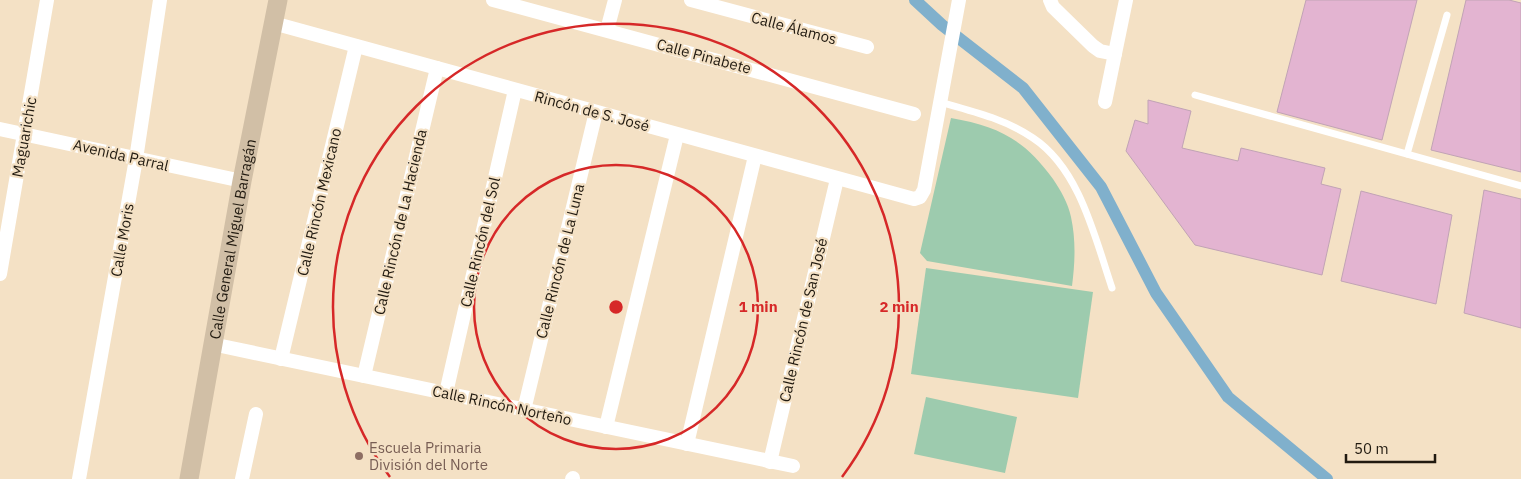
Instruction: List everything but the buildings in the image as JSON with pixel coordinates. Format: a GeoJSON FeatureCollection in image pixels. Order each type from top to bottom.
{"type":"FeatureCollection","features":[{"type":"Feature","properties":{"kind":"main road","name":"Calle General Miguel Barragán"},"geometry":{"type":"LineString","coordinates":[[189,479],[242,181],[278,0]]}},
{"type":"Feature","properties":{"kind":"street","name":"Maguarichic"},"geometry":{"type":"LineString","coordinates":[[0,274],[47,0]]}},
{"type":"Feature","properties":{"kind":"street","name":"Calle Moris"},"geometry":{"type":"LineString","coordinates":[[80,479],[136,159],[160,0]]}},
{"type":"Feature","properties":{"kind":"street","name":"Calle Pinabete"},"geometry":{"type":"LineString","coordinates":[[492,0],[914,114]]}},
{"type":"Feature","properties":{"kind":"street"},"geometry":{"type":"LineString","coordinates":[[608,30],[615,0]]}},
{"type":"Feature","properties":{"kind":"street","name":"Calle Álamos"},"geometry":{"type":"LineString","coordinates":[[692,0],[867,47]]}},
{"type":"Feature","properties":{"kind":"street"},"geometry":{"type":"LineString","coordinates":[[940,102],[959,0]]}},
{"type":"Feature","properties":{"kind":"street"},"geometry":{"type":"LineString","coordinates":[[1050,0],[1053,7],[1093,46],[1100,51],[1115,54]]}},
{"type":"Feature","properties":{"kind":"street"},"geometry":{"type":"LineString","coordinates":[[1105,102],[1126,0]]}},
{"type":"Feature","properties":{"kind":"street","name":"Rincón de S. José"},"geometry":{"type":"LineString","coordinates":[[273,23],[910,198],[920,197],[924,190],[940,102]]}},
{"type":"Feature","properties":{"kind":"street","name":"Calle Rincón Mexicano"},"geometry":{"type":"LineString","coordinates":[[281,359],[356,46]]}},
{"type":"Feature","properties":{"kind":"street","name":"Calle Rincón de La Hacienda"},"geometry":{"type":"LineString","coordinates":[[364,376],[437,68]]}},
{"type":"Feature","properties":{"kind":"street","name":"Calle Rincón del Sol"},"geometry":{"type":"LineString","coordinates":[[446,393],[514,90]]}},
{"type":"Feature","properties":{"kind":"street","name":"Calle Rincón de La Luna"},"geometry":{"type":"LineString","coordinates":[[524,410],[596,112]]}},
{"type":"Feature","properties":{"kind":"street","name":"Avenida Parral"},"geometry":{"type":"LineString","coordinates":[[0,129],[242,181]]}},
{"type":"Feature","properties":{"kind":"street"},"geometry":{"type":"LineString","coordinates":[[606,427],[677,134]]}},
{"type":"Feature","properties":{"kind":"street"},"geometry":{"type":"LineString","coordinates":[[687,444],[755,156]]}},
{"type":"Feature","properties":{"kind":"street","name":"Calle Rincón de San José"},"geometry":{"type":"LineString","coordinates":[[770,462],[837,179]]}},
{"type":"Feature","properties":{"kind":"street","name":"Calle Rincón Norteño"},"geometry":{"type":"LineString","coordinates":[[212,344],[793,466]]}},
{"type":"Feature","properties":{"kind":"street"},"geometry":{"type":"LineString","coordinates":[[242,479],[256,414]]}},
{"type":"Feature","properties":{"kind":"lane"},"geometry":{"type":"LineString","coordinates":[[1407,154],[1447,15]]}},
{"type":"Feature","properties":{"kind":"lane"},"geometry":{"type":"LineString","coordinates":[[1195,95],[1521,186]]}},
{"type":"Feature","properties":{"kind":"lane"},"geometry":{"type":"LineString","coordinates":[[940,102],[986,115],[1014,127],[1034,138],[1052,156],[1067,175],[1080,197],[1112,288]]}},
{"type":"Feature","properties":{"kind":"green space"},"geometry":{"type":"Polygon","coordinates":[[[951,118],[983,125],[1009,137],[1032,154],[1053,179],[1066,202],[1073,226],[1074,269],[1072,286],[927,261],[920,253],[951,118]]]}},
{"type":"Feature","properties":{"kind":"green space"},"geometry":{"type":"Polygon","coordinates":[[[926,268],[1093,292],[1078,398],[911,374],[926,268]]]}},
{"type":"Feature","properties":{"kind":"green space"},"geometry":{"type":"Polygon","coordinates":[[[926,397],[1017,417],[1005,473],[914,454],[926,397]]]}},
{"type":"Feature","properties":{"kind":"waterway"},"geometry":{"type":"LineString","coordinates":[[915,0],[942,25],[1023,88],[1101,187],[1156,293],[1228,397],[1327,479]]}},
{"type":"Feature","properties":{"kind":"place","name":"Escuela Primaria División del Norte"},"geometry":{"type":"Point","coordinates":[359,456]}}]}
